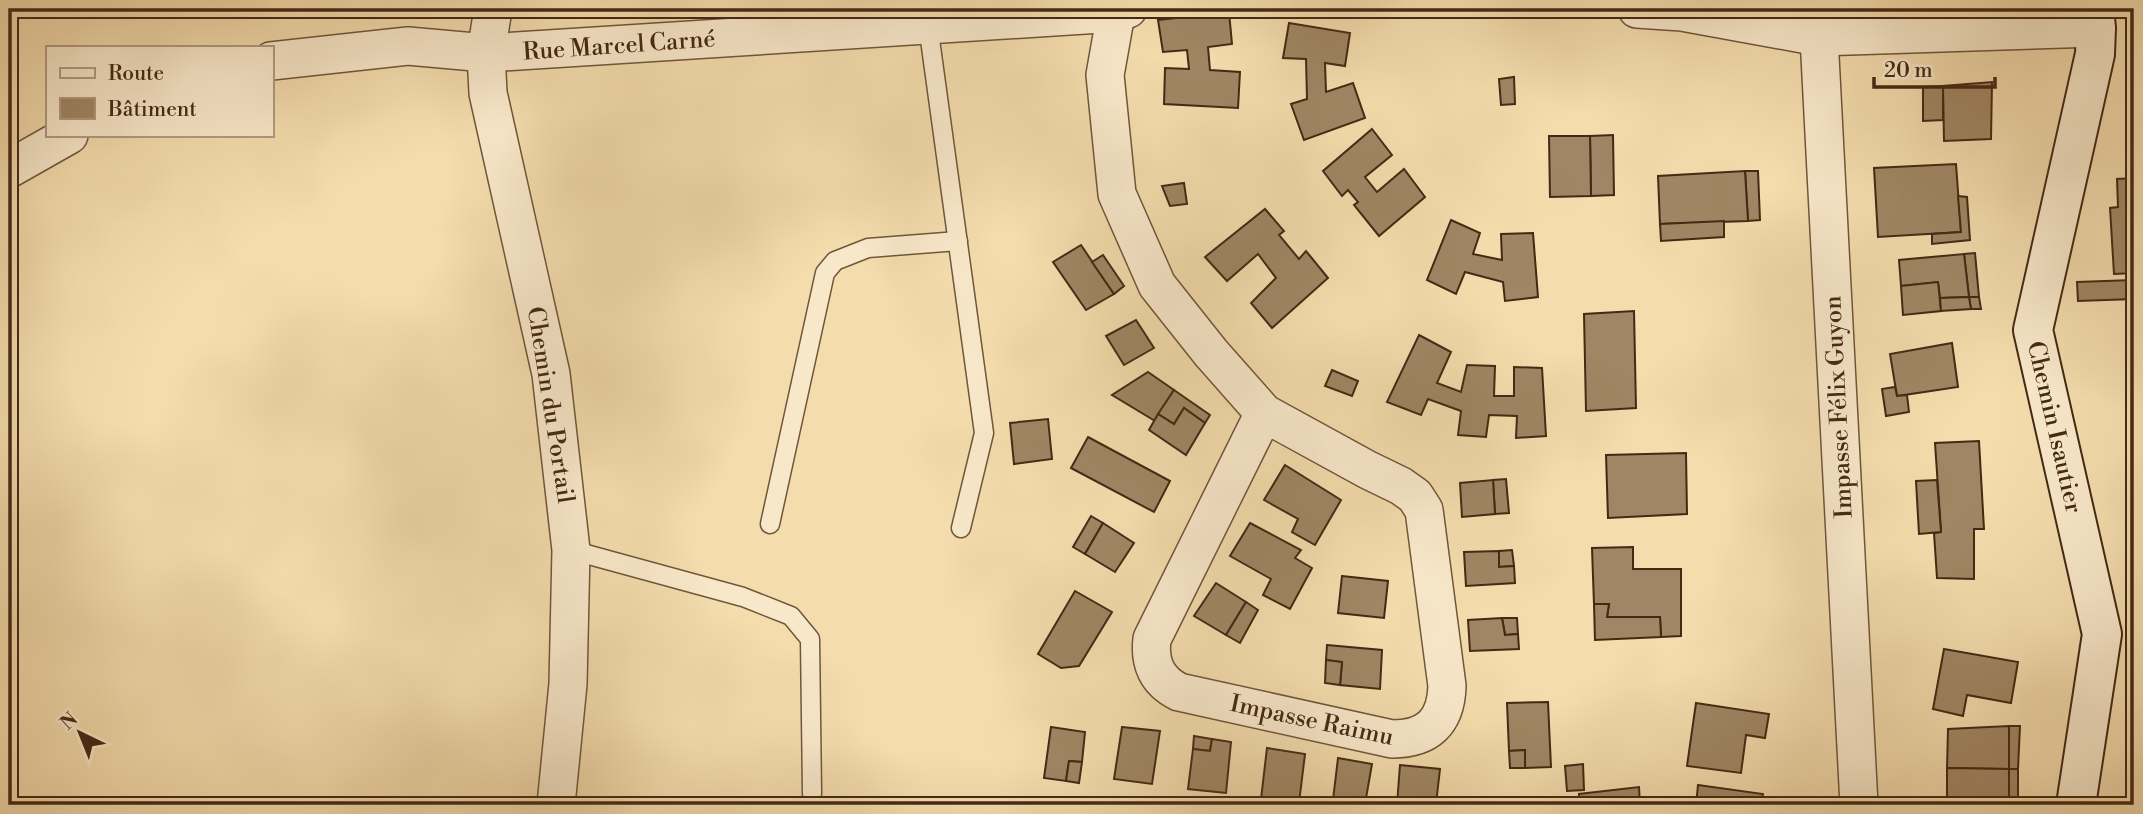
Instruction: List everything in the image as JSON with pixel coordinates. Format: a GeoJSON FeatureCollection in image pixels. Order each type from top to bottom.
{"type":"FeatureCollection","features":[{"type":"Feature","properties":{"kind":"main road","name":"Chemin Isautier"},"geometry":{"type":"LineString","coordinates":[[2076,805],[2102,634],[2033,330],[2095,54],[2095,18]]}},
{"type":"Feature","properties":{"kind":"street","name":"Chemin du Portail"},"geometry":{"type":"LineString","coordinates":[[493,9],[486,53],[488,93],[551,374],[571,550],[568,684],[556,805]]}},
{"type":"Feature","properties":{"kind":"street"},"geometry":{"type":"LineString","coordinates":[[1637,9],[1815,23],[2095,18]]}},
{"type":"Feature","properties":{"kind":"street","name":"Rue Marcel Carné"},"geometry":{"type":"LineString","coordinates":[[273,61],[408,46],[486,53],[1122,11]]}},
{"type":"Feature","properties":{"kind":"street","name":"Impasse Raimu"},"geometry":{"type":"LineString","coordinates":[[1122,11],[1105,75],[1117,194],[1157,285],[1211,353],[1264,413],[1401,486],[1415,496],[1424,510],[1447,701],[1442,715],[1421,735],[1392,739],[1179,692],[1168,686],[1153,664],[1150,652],[1152,639],[1264,413]]}},
{"type":"Feature","properties":{"kind":"street","name":"Impasse Félix Guyon"},"geometry":{"type":"LineString","coordinates":[[1815,23],[1859,805]]}},
{"type":"Feature","properties":{"kind":"street"},"geometry":{"type":"LineString","coordinates":[[9,169],[67,136]]}},
{"type":"Feature","properties":{"kind":"lane"},"geometry":{"type":"LineString","coordinates":[[928,25],[984,433],[961,528]]}},
{"type":"Feature","properties":{"kind":"lane"},"geometry":{"type":"LineString","coordinates":[[771,524],[825,273],[835,261],[868,248],[958,241]]}},
{"type":"Feature","properties":{"kind":"lane"},"geometry":{"type":"LineString","coordinates":[[571,550],[743,597],[791,616],[810,639],[812,794]]}},
{"type":"Feature","properties":{"kind":"building"},"geometry":{"type":"Polygon","coordinates":[[[1229,12],[1232,44],[1208,47],[1210,70],[1240,72],[1238,108],[1164,104],[1165,68],[1189,69],[1187,50],[1163,52],[1158,20],[1229,12]]]}},
{"type":"Feature","properties":{"kind":"building"},"geometry":{"type":"Polygon","coordinates":[[[1289,23],[1350,33],[1345,66],[1325,63],[1326,92],[1353,83],[1365,118],[1304,140],[1291,104],[1307,99],[1306,59],[1283,58],[1289,23]]]}},
{"type":"Feature","properties":{"kind":"building"},"geometry":{"type":"Polygon","coordinates":[[[1514,77],[1515,104],[1501,105],[1499,79],[1514,77]]]}},
{"type":"Feature","properties":{"kind":"building"},"geometry":{"type":"Polygon","coordinates":[[[1992,82],[1991,139],[1944,141],[1943,86],[1992,82]]]}},
{"type":"Feature","properties":{"kind":"building"},"geometry":{"type":"Polygon","coordinates":[[[1943,86],[1943,120],[1923,121],[1923,87],[1943,86]]]}},
{"type":"Feature","properties":{"kind":"building"},"geometry":{"type":"Polygon","coordinates":[[[1372,129],[1392,155],[1365,177],[1377,192],[1404,169],[1425,197],[1379,236],[1354,205],[1358,202],[1348,190],[1342,196],[1323,171],[1372,129]]]}},
{"type":"Feature","properties":{"kind":"building"},"geometry":{"type":"Polygon","coordinates":[[[1613,135],[1614,195],[1591,196],[1590,136],[1613,135]]]}},
{"type":"Feature","properties":{"kind":"building"},"geometry":{"type":"Polygon","coordinates":[[[1549,136],[1590,136],[1591,196],[1550,197],[1549,136]]]}},
{"type":"Feature","properties":{"kind":"building"},"geometry":{"type":"Polygon","coordinates":[[[1956,164],[1961,232],[1878,237],[1874,168],[1956,164]]]}},
{"type":"Feature","properties":{"kind":"building"},"geometry":{"type":"Polygon","coordinates":[[[1745,171],[1758,171],[1760,220],[1748,221],[1745,171]]]}},
{"type":"Feature","properties":{"kind":"building"},"geometry":{"type":"Polygon","coordinates":[[[1745,171],[1748,221],[1660,224],[1658,176],[1745,171]]]}},
{"type":"Feature","properties":{"kind":"building"},"geometry":{"type":"Polygon","coordinates":[[[2134,178],[2134,273],[2114,274],[2110,208],[2118,207],[2117,179],[2134,178]]]}},
{"type":"Feature","properties":{"kind":"building"},"geometry":{"type":"Polygon","coordinates":[[[1184,183],[1187,204],[1170,206],[1162,186],[1184,183]]]}},
{"type":"Feature","properties":{"kind":"building"},"geometry":{"type":"Polygon","coordinates":[[[1958,196],[1967,197],[1970,240],[1932,244],[1932,234],[1961,232],[1958,196]]]}},
{"type":"Feature","properties":{"kind":"building"},"geometry":{"type":"Polygon","coordinates":[[[1265,209],[1284,231],[1279,235],[1299,259],[1306,251],[1328,278],[1272,328],[1251,303],[1276,278],[1258,254],[1227,281],[1205,257],[1265,209]]]}},
{"type":"Feature","properties":{"kind":"building"},"geometry":{"type":"Polygon","coordinates":[[[1451,220],[1480,233],[1473,254],[1502,260],[1501,234],[1533,233],[1538,297],[1505,301],[1503,282],[1465,272],[1456,294],[1427,280],[1451,220]]]}},
{"type":"Feature","properties":{"kind":"building"},"geometry":{"type":"Polygon","coordinates":[[[1724,221],[1724,237],[1661,241],[1660,224],[1724,221]]]}},
{"type":"Feature","properties":{"kind":"building"},"geometry":{"type":"Polygon","coordinates":[[[1081,245],[1114,294],[1086,310],[1053,262],[1081,245]]]}},
{"type":"Feature","properties":{"kind":"building"},"geometry":{"type":"Polygon","coordinates":[[[1975,253],[1979,297],[1969,297],[1964,254],[1975,253]]]}},
{"type":"Feature","properties":{"kind":"building"},"geometry":{"type":"Polygon","coordinates":[[[1964,254],[1969,297],[1940,298],[1938,282],[1901,286],[1899,260],[1964,254]]]}},
{"type":"Feature","properties":{"kind":"building"},"geometry":{"type":"Polygon","coordinates":[[[1103,255],[1124,286],[1114,294],[1092,262],[1103,255]]]}},
{"type":"Feature","properties":{"kind":"building"},"geometry":{"type":"Polygon","coordinates":[[[2133,280],[2134,299],[2078,301],[2077,282],[2133,280]]]}},
{"type":"Feature","properties":{"kind":"building"},"geometry":{"type":"Polygon","coordinates":[[[1938,282],[1941,311],[1903,315],[1901,286],[1938,282]]]}},
{"type":"Feature","properties":{"kind":"building"},"geometry":{"type":"Polygon","coordinates":[[[1969,297],[1979,297],[1981,309],[1971,309],[1969,297]]]}},
{"type":"Feature","properties":{"kind":"building"},"geometry":{"type":"Polygon","coordinates":[[[1969,297],[1971,309],[1941,311],[1940,298],[1969,297]]]}},
{"type":"Feature","properties":{"kind":"building"},"geometry":{"type":"Polygon","coordinates":[[[1634,311],[1636,408],[1586,411],[1584,314],[1634,311]]]}},
{"type":"Feature","properties":{"kind":"building"},"geometry":{"type":"Polygon","coordinates":[[[1136,320],[1154,348],[1124,365],[1106,336],[1136,320]]]}},
{"type":"Feature","properties":{"kind":"building"},"geometry":{"type":"Polygon","coordinates":[[[1419,335],[1451,352],[1437,383],[1461,392],[1467,365],[1495,366],[1494,396],[1514,396],[1514,367],[1542,368],[1546,436],[1516,438],[1517,416],[1489,415],[1486,437],[1458,435],[1461,411],[1428,399],[1421,415],[1387,402],[1419,335]]]}},
{"type":"Feature","properties":{"kind":"building"},"geometry":{"type":"Polygon","coordinates":[[[1952,343],[1958,387],[1897,396],[1890,354],[1952,343]]]}},
{"type":"Feature","properties":{"kind":"building"},"geometry":{"type":"Polygon","coordinates":[[[1332,370],[1358,381],[1352,396],[1325,386],[1332,370]]]}},
{"type":"Feature","properties":{"kind":"building"},"geometry":{"type":"Polygon","coordinates":[[[1148,372],[1174,390],[1155,421],[1112,395],[1148,372]]]}},
{"type":"Feature","properties":{"kind":"building"},"geometry":{"type":"Polygon","coordinates":[[[1895,387],[1897,396],[1907,395],[1909,412],[1886,416],[1882,389],[1895,387]]]}},
{"type":"Feature","properties":{"kind":"building"},"geometry":{"type":"Polygon","coordinates":[[[1174,390],[1210,415],[1205,423],[1184,408],[1174,424],[1158,414],[1174,390]]]}},
{"type":"Feature","properties":{"kind":"building"},"geometry":{"type":"Polygon","coordinates":[[[1184,408],[1205,423],[1186,455],[1149,430],[1158,414],[1174,424],[1184,408]]]}},
{"type":"Feature","properties":{"kind":"building"},"geometry":{"type":"Polygon","coordinates":[[[1048,419],[1052,459],[1014,464],[1010,423],[1048,419]]]}},
{"type":"Feature","properties":{"kind":"building"},"geometry":{"type":"Polygon","coordinates":[[[1088,437],[1170,481],[1154,512],[1071,468],[1088,437]]]}},
{"type":"Feature","properties":{"kind":"building"},"geometry":{"type":"Polygon","coordinates":[[[1979,441],[1984,529],[1974,529],[1974,579],[1937,578],[1934,533],[1941,532],[1935,443],[1979,441]]]}},
{"type":"Feature","properties":{"kind":"building"},"geometry":{"type":"Polygon","coordinates":[[[1686,453],[1687,514],[1608,518],[1606,455],[1686,453]]]}},
{"type":"Feature","properties":{"kind":"building"},"geometry":{"type":"Polygon","coordinates":[[[1285,465],[1341,500],[1315,545],[1292,532],[1298,519],[1264,500],[1285,465]]]}},
{"type":"Feature","properties":{"kind":"building"},"geometry":{"type":"Polygon","coordinates":[[[1506,479],[1509,513],[1495,514],[1493,480],[1506,479]]]}},
{"type":"Feature","properties":{"kind":"building"},"geometry":{"type":"Polygon","coordinates":[[[1493,480],[1495,514],[1462,517],[1460,483],[1493,480]]]}},
{"type":"Feature","properties":{"kind":"building"},"geometry":{"type":"Polygon","coordinates":[[[1937,480],[1941,532],[1919,534],[1916,481],[1937,480]]]}},
{"type":"Feature","properties":{"kind":"building"},"geometry":{"type":"Polygon","coordinates":[[[1091,516],[1103,523],[1085,554],[1073,547],[1091,516]]]}},
{"type":"Feature","properties":{"kind":"building"},"geometry":{"type":"Polygon","coordinates":[[[1103,523],[1134,543],[1115,572],[1085,554],[1103,523]]]}},
{"type":"Feature","properties":{"kind":"building"},"geometry":{"type":"Polygon","coordinates":[[[1250,523],[1301,550],[1295,558],[1312,568],[1290,609],[1263,595],[1271,579],[1230,556],[1250,523]]]}},
{"type":"Feature","properties":{"kind":"building"},"geometry":{"type":"Polygon","coordinates":[[[1633,547],[1633,569],[1681,569],[1681,636],[1661,637],[1660,617],[1607,617],[1609,604],[1594,604],[1592,548],[1633,547]]]}},
{"type":"Feature","properties":{"kind":"building"},"geometry":{"type":"Polygon","coordinates":[[[1512,550],[1514,566],[1499,567],[1499,551],[1512,550]]]}},
{"type":"Feature","properties":{"kind":"building"},"geometry":{"type":"Polygon","coordinates":[[[1499,551],[1499,567],[1514,566],[1515,583],[1466,586],[1464,552],[1499,551]]]}},
{"type":"Feature","properties":{"kind":"building"},"geometry":{"type":"Polygon","coordinates":[[[1342,576],[1388,581],[1384,618],[1338,613],[1342,576]]]}},
{"type":"Feature","properties":{"kind":"building"},"geometry":{"type":"Polygon","coordinates":[[[1216,583],[1246,602],[1226,635],[1194,616],[1216,583]]]}},
{"type":"Feature","properties":{"kind":"building"},"geometry":{"type":"Polygon","coordinates":[[[1075,591],[1112,612],[1079,666],[1061,668],[1038,654],[1075,591]]]}},
{"type":"Feature","properties":{"kind":"building"},"geometry":{"type":"Polygon","coordinates":[[[1246,602],[1258,610],[1240,643],[1226,635],[1246,602]]]}},
{"type":"Feature","properties":{"kind":"building"},"geometry":{"type":"Polygon","coordinates":[[[1594,604],[1609,604],[1607,617],[1660,617],[1661,637],[1595,640],[1594,604]]]}},
{"type":"Feature","properties":{"kind":"building"},"geometry":{"type":"Polygon","coordinates":[[[1502,618],[1517,618],[1518,634],[1505,635],[1502,618]]]}},
{"type":"Feature","properties":{"kind":"building"},"geometry":{"type":"Polygon","coordinates":[[[1502,618],[1505,635],[1518,634],[1519,649],[1470,651],[1468,620],[1502,618]]]}},
{"type":"Feature","properties":{"kind":"building"},"geometry":{"type":"Polygon","coordinates":[[[1327,645],[1382,650],[1380,689],[1340,685],[1342,662],[1326,660],[1327,645]]]}},
{"type":"Feature","properties":{"kind":"building"},"geometry":{"type":"Polygon","coordinates":[[[1944,649],[2018,662],[2011,703],[1967,695],[1963,716],[1933,709],[1944,649]]]}},
{"type":"Feature","properties":{"kind":"building"},"geometry":{"type":"Polygon","coordinates":[[[1326,660],[1342,662],[1340,685],[1325,683],[1326,660]]]}},
{"type":"Feature","properties":{"kind":"building"},"geometry":{"type":"Polygon","coordinates":[[[1548,702],[1551,767],[1525,768],[1525,750],[1509,751],[1507,703],[1548,702]]]}},
{"type":"Feature","properties":{"kind":"building"},"geometry":{"type":"Polygon","coordinates":[[[1696,703],[1769,714],[1765,738],[1746,735],[1741,773],[1687,766],[1696,703]]]}},
{"type":"Feature","properties":{"kind":"building"},"geometry":{"type":"Polygon","coordinates":[[[2009,726],[2009,769],[1947,768],[1948,729],[2009,726]]]}},
{"type":"Feature","properties":{"kind":"building"},"geometry":{"type":"Polygon","coordinates":[[[2009,726],[2020,726],[2018,769],[2009,769],[2009,726]]]}},
{"type":"Feature","properties":{"kind":"building"},"geometry":{"type":"Polygon","coordinates":[[[1051,727],[1085,732],[1082,762],[1069,761],[1066,781],[1044,778],[1051,727]]]}},
{"type":"Feature","properties":{"kind":"building"},"geometry":{"type":"Polygon","coordinates":[[[1122,727],[1160,731],[1152,784],[1114,779],[1122,727]]]}},
{"type":"Feature","properties":{"kind":"building"},"geometry":{"type":"Polygon","coordinates":[[[1194,736],[1212,739],[1210,751],[1193,749],[1194,736]]]}},
{"type":"Feature","properties":{"kind":"building"},"geometry":{"type":"Polygon","coordinates":[[[1212,739],[1231,742],[1226,793],[1188,789],[1193,749],[1210,751],[1212,739]]]}},
{"type":"Feature","properties":{"kind":"building"},"geometry":{"type":"Polygon","coordinates":[[[1267,748],[1305,754],[1299,803],[1261,799],[1267,748]]]}},
{"type":"Feature","properties":{"kind":"building"},"geometry":{"type":"Polygon","coordinates":[[[1525,750],[1525,768],[1510,768],[1509,751],[1525,750]]]}},
{"type":"Feature","properties":{"kind":"building"},"geometry":{"type":"Polygon","coordinates":[[[1338,758],[1372,764],[1365,804],[1333,800],[1338,758]]]}},
{"type":"Feature","properties":{"kind":"building"},"geometry":{"type":"Polygon","coordinates":[[[1069,761],[1082,762],[1079,783],[1066,781],[1069,761]]]}},
{"type":"Feature","properties":{"kind":"building"},"geometry":{"type":"Polygon","coordinates":[[[1583,764],[1584,790],[1567,791],[1565,766],[1583,764]]]}},
{"type":"Feature","properties":{"kind":"building"},"geometry":{"type":"Polygon","coordinates":[[[1400,765],[1440,769],[1436,804],[1418,802],[1418,805],[1397,805],[1400,765]]]}},
{"type":"Feature","properties":{"kind":"building"},"geometry":{"type":"Polygon","coordinates":[[[1947,768],[2009,769],[2009,800],[1947,802],[1947,768]]]}},
{"type":"Feature","properties":{"kind":"building"},"geometry":{"type":"Polygon","coordinates":[[[2009,769],[2018,769],[2018,800],[2009,800],[2009,769]]]}},
{"type":"Feature","properties":{"kind":"building"},"geometry":{"type":"Polygon","coordinates":[[[1698,785],[1763,794],[1761,805],[1696,805],[1698,785]]]}},
{"type":"Feature","properties":{"kind":"building"},"geometry":{"type":"Polygon","coordinates":[[[1639,787],[1640,805],[1579,805],[1579,794],[1639,787]]]}},
{"type":"Feature","properties":{"kind":"building"},"geometry":{"type":"Polygon","coordinates":[[[1987,801],[1988,805],[1901,805],[1901,803],[1987,801]]]}}]}
